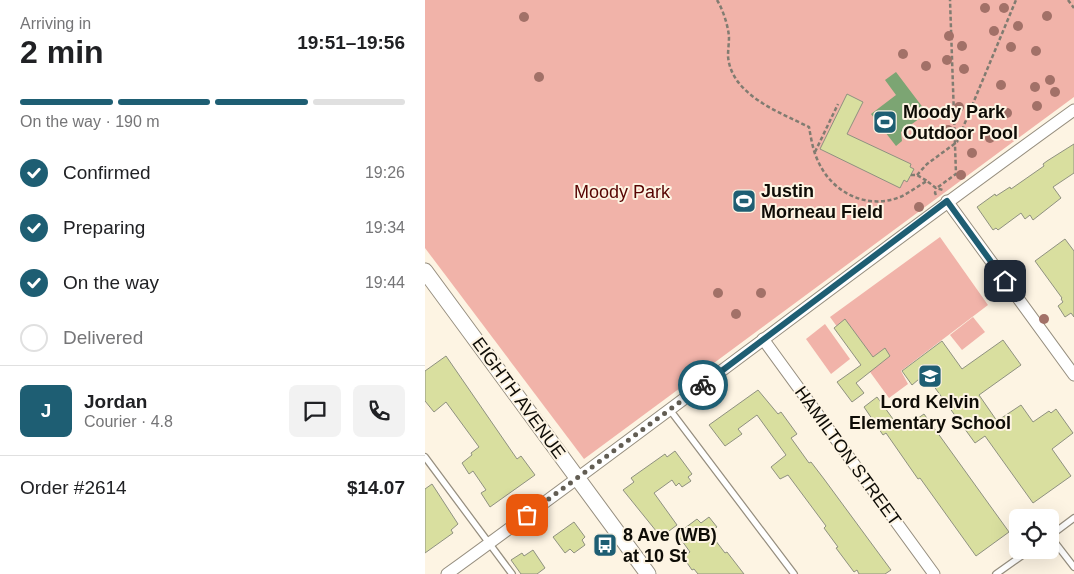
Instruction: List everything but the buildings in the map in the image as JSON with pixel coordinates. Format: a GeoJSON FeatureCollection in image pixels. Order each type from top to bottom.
{"type":"FeatureCollection","features":[{"type":"Feature","properties":{"kind":"street"},"geometry":{"type":"LineString","coordinates":[[447,574],[670,410],[947,201],[1074,110]]}},
{"type":"Feature","properties":{"kind":"street"},"geometry":{"type":"LineString","coordinates":[[947,201],[1074,375]]}},
{"type":"Feature","properties":{"kind":"street","name":"EIGHTH AVENUE"},"geometry":{"type":"LineString","coordinates":[[425,271],[648,574]]}},
{"type":"Feature","properties":{"kind":"street","name":"HAMILTON STREET"},"geometry":{"type":"LineString","coordinates":[[763,339],[934,574]]}},
{"type":"Feature","properties":{"kind":"lane"},"geometry":{"type":"LineString","coordinates":[[670,410],[794,574]]}},
{"type":"Feature","properties":{"kind":"lane"},"geometry":{"type":"LineString","coordinates":[[425,457],[512,574]]}},
{"type":"Feature","properties":{"kind":"lane"},"geometry":{"type":"LineString","coordinates":[[1059,529],[1074,518]]}},
{"type":"Feature","properties":{"kind":"lane"},"geometry":{"type":"LineString","coordinates":[[1059,548],[1074,568]]}},
{"type":"Feature","properties":{"kind":"lane"},"geometry":{"type":"LineString","coordinates":[[996,574],[1017,559]]}},
{"type":"Feature","properties":{"kind":"path"},"geometry":{"type":"LineString","coordinates":[[717,0],[729,37],[728,58],[737,83],[760,102],[809,128],[815,152],[823,172],[837,188],[853,197],[872,201],[893,199],[927,181]]}},
{"type":"Feature","properties":{"kind":"path"},"geometry":{"type":"LineString","coordinates":[[911,175],[917,175],[937,188],[956,174],[950,0]]}},
{"type":"Feature","properties":{"kind":"path"},"geometry":{"type":"LineString","coordinates":[[917,175],[927,164],[957,142],[1016,0]]}},
{"type":"Feature","properties":{"kind":"path"},"geometry":{"type":"LineString","coordinates":[[1068,0],[1074,8]]}},
{"type":"Feature","properties":{"kind":"path"},"geometry":{"type":"LineString","coordinates":[[815,152],[838,104]]}},
{"type":"Feature","properties":{"kind":"green space","name":"Moody Park"},"geometry":{"type":"Polygon","coordinates":[[[425,0],[1074,0],[1074,97],[584,459],[425,248],[425,0]]]}},
{"type":"Feature","properties":{"kind":"green space"},"geometry":{"type":"Polygon","coordinates":[[[940,237],[988,305],[901,371],[908,384],[889,398],[830,317],[940,237]]]}},
{"type":"Feature","properties":{"kind":"green space"},"geometry":{"type":"Polygon","coordinates":[[[973,317],[985,332],[962,350],[950,335],[973,317]]]}},
{"type":"Feature","properties":{"kind":"green space"},"geometry":{"type":"Polygon","coordinates":[[[825,324],[850,359],[831,374],[806,339],[825,324]]]}},
{"type":"Feature","properties":{"kind":"shaded area"},"geometry":{"type":"Polygon","coordinates":[[[896,72],[927,113],[901,132],[902,141],[896,146],[871,114],[896,95],[885,80],[896,72]]]}},
{"type":"Feature","properties":{"kind":"way so far"},"geometry":{"type":"LineString","coordinates":[[527,515],[703,385]]}},
{"type":"Feature","properties":{"kind":"place","name":"Moody Park Outdoor Pool"},"geometry":{"type":"Point","coordinates":[885,122]}},
{"type":"Feature","properties":{"kind":"place","name":"Justin Morneau Field"},"geometry":{"type":"Point","coordinates":[744,201]}},
{"type":"Feature","properties":{"kind":"place","name":"Lord Kelvin Elementary School"},"geometry":{"type":"Point","coordinates":[930,376]}},
{"type":"Feature","properties":{"kind":"place","name":"8 Ave (WB) at 10 St"},"geometry":{"type":"Point","coordinates":[605,545]}},
{"type":"Feature","properties":{"kind":"route"},"geometry":{"type":"LineString","coordinates":[[703,385],[947,201],[1005,281]]}}]}
